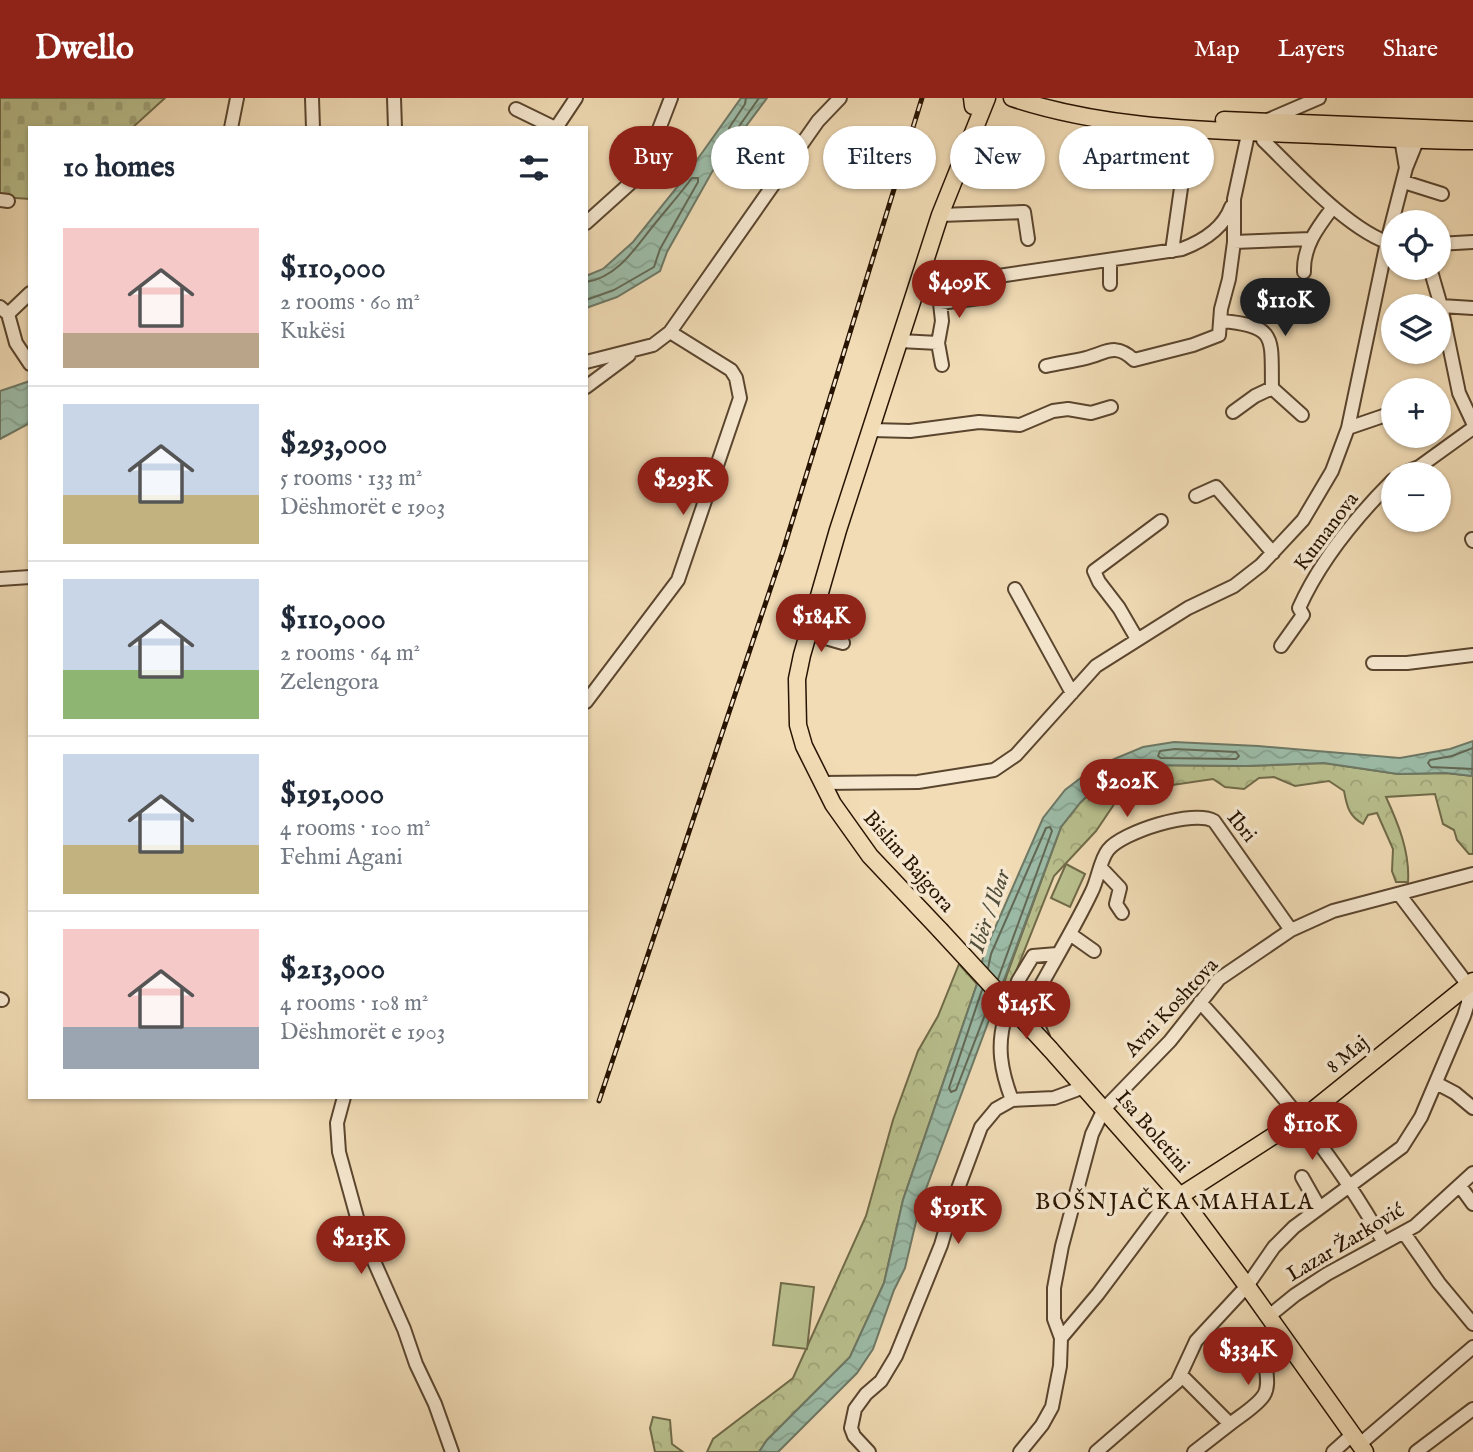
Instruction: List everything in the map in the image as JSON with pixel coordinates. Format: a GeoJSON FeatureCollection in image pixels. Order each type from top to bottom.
{"type":"FeatureCollection","features":[{"type":"Feature","properties":{"kind":"main road"},"geometry":{"type":"LineString","coordinates":[[1048,98],[1124,114],[1267,131]]}},
{"type":"Feature","properties":{"kind":"main road"},"geometry":{"type":"LineString","coordinates":[[978,102],[1018,100],[1067,114],[1125,124],[1241,135],[1317,129],[1473,141]]}},
{"type":"Feature","properties":{"kind":"main road","name":"Bislim Bajgora"},"geometry":{"type":"LineString","coordinates":[[978,102],[838,530],[808,633],[797,679],[797,725],[822,783],[847,825],[870,856],[1049,1049]]}},
{"type":"Feature","properties":{"kind":"main road"},"geometry":{"type":"LineString","coordinates":[[1409,134],[1473,130]]}},
{"type":"Feature","properties":{"kind":"main road","name":"8 Maj"},"geometry":{"type":"LineString","coordinates":[[1180,1196],[1301,1118],[1471,983]]}},
{"type":"Feature","properties":{"kind":"main road","name":"Isa Boletini"},"geometry":{"type":"LineString","coordinates":[[1049,1049],[1180,1196],[1359,1444]]}},
{"type":"Feature","properties":{"kind":"street"},"geometry":{"type":"LineString","coordinates":[[231,126],[237,98]]}},
{"type":"Feature","properties":{"kind":"street"},"geometry":{"type":"LineString","coordinates":[[313,98],[313,126]]}},
{"type":"Feature","properties":{"kind":"street"},"geometry":{"type":"LineString","coordinates":[[394,98],[395,126]]}},
{"type":"Feature","properties":{"kind":"street"},"geometry":{"type":"LineString","coordinates":[[557,126],[576,98]]}},
{"type":"Feature","properties":{"kind":"street"},"geometry":{"type":"LineString","coordinates":[[588,221],[636,177],[651,150],[671,98]]}},
{"type":"Feature","properties":{"kind":"street"},"geometry":{"type":"LineString","coordinates":[[588,362],[661,341],[670,332],[818,121],[830,98]]}},
{"type":"Feature","properties":{"kind":"street"},"geometry":{"type":"LineString","coordinates":[[818,121],[840,98]]}},
{"type":"Feature","properties":{"kind":"street"},"geometry":{"type":"LineString","coordinates":[[1317,129],[1314,101],[1267,131],[1332,207],[1381,239]]}},
{"type":"Feature","properties":{"kind":"street"},"geometry":{"type":"LineString","coordinates":[[516,109],[552,126]]}},
{"type":"Feature","properties":{"kind":"street"},"geometry":{"type":"LineString","coordinates":[[1398,210],[1404,182],[1409,134]]}},
{"type":"Feature","properties":{"kind":"street"},"geometry":{"type":"LineString","coordinates":[[1046,366],[1091,357],[1103,351],[1123,351],[1134,359],[1178,349],[1219,335],[1221,309],[1229,279],[1234,242],[1234,199],[1241,135]]}},
{"type":"Feature","properties":{"kind":"street"},"geometry":{"type":"LineString","coordinates":[[1404,182],[1442,194]]}},
{"type":"Feature","properties":{"kind":"street"},"geometry":{"type":"LineString","coordinates":[[1172,251],[1181,189]]}},
{"type":"Feature","properties":{"kind":"street"},"geometry":{"type":"LineString","coordinates":[[917,288],[1172,251],[1206,238],[1227,219],[1234,199]]}},
{"type":"Feature","properties":{"kind":"street"},"geometry":{"type":"LineString","coordinates":[[1304,272],[1303,260],[1311,239],[1332,207]]}},
{"type":"Feature","properties":{"kind":"street"},"geometry":{"type":"LineString","coordinates":[[940,215],[1024,212],[1028,239]]}},
{"type":"Feature","properties":{"kind":"street"},"geometry":{"type":"LineString","coordinates":[[1234,242],[1311,239]]}},
{"type":"Feature","properties":{"kind":"street"},"geometry":{"type":"LineString","coordinates":[[1451,243],[1473,242]]}},
{"type":"Feature","properties":{"kind":"street"},"geometry":{"type":"LineString","coordinates":[[1110,260],[1110,284]]}},
{"type":"Feature","properties":{"kind":"street"},"geometry":{"type":"LineString","coordinates":[[822,783],[918,782],[973,775],[995,769],[1016,755],[1096,666],[1188,608],[1234,586],[1261,565],[1303,520],[1332,471],[1349,428],[1382,280]]}},
{"type":"Feature","properties":{"kind":"street"},"geometry":{"type":"LineString","coordinates":[[28,294],[4,311],[16,343],[28,361]]}},
{"type":"Feature","properties":{"kind":"street"},"geometry":{"type":"LineString","coordinates":[[942,365],[938,343],[942,321],[940,303],[980,298]]}},
{"type":"Feature","properties":{"kind":"street"},"geometry":{"type":"LineString","coordinates":[[1451,307],[1473,308]]}},
{"type":"Feature","properties":{"kind":"street"},"geometry":{"type":"LineString","coordinates":[[1222,321],[1257,326],[1267,337],[1271,346],[1272,388],[1302,415]]}},
{"type":"Feature","properties":{"kind":"street"},"geometry":{"type":"LineString","coordinates":[[588,699],[678,580],[738,408],[739,388],[731,370],[670,332]]}},
{"type":"Feature","properties":{"kind":"street"},"geometry":{"type":"LineString","coordinates":[[900,341],[938,343]]}},
{"type":"Feature","properties":{"kind":"street"},"geometry":{"type":"LineString","coordinates":[[588,385],[634,350]]}},
{"type":"Feature","properties":{"kind":"street"},"geometry":{"type":"LineString","coordinates":[[1451,354],[1459,393],[1473,423]]}},
{"type":"Feature","properties":{"kind":"street"},"geometry":{"type":"LineString","coordinates":[[1233,412],[1272,388]]}},
{"type":"Feature","properties":{"kind":"street"},"geometry":{"type":"LineString","coordinates":[[872,430],[910,431],[979,422],[1020,425],[1053,411],[1068,409],[1091,413],[1111,407]]}},
{"type":"Feature","properties":{"kind":"street"},"geometry":{"type":"LineString","coordinates":[[1349,428],[1381,417]]}},
{"type":"Feature","properties":{"kind":"street"},"geometry":{"type":"LineString","coordinates":[[1426,462],[1473,428]]}},
{"type":"Feature","properties":{"kind":"street"},"geometry":{"type":"LineString","coordinates":[[1196,496],[1216,487],[1273,553]]}},
{"type":"Feature","properties":{"kind":"street","name":"Kumanova"},"geometry":{"type":"LineString","coordinates":[[1280,646],[1303,615],[1299,608],[1306,593],[1337,543],[1381,494]]}},
{"type":"Feature","properties":{"kind":"street"},"geometry":{"type":"LineString","coordinates":[[1137,639],[1094,571],[1161,521]]}},
{"type":"Feature","properties":{"kind":"street"},"geometry":{"type":"LineString","coordinates":[[0,579],[28,577]]}},
{"type":"Feature","properties":{"kind":"street"},"geometry":{"type":"LineString","coordinates":[[1015,589],[1072,693]]}},
{"type":"Feature","properties":{"kind":"street"},"geometry":{"type":"LineString","coordinates":[[808,633],[842,643]]}},
{"type":"Feature","properties":{"kind":"street"},"geometry":{"type":"LineString","coordinates":[[1373,663],[1407,663],[1473,655]]}},
{"type":"Feature","properties":{"kind":"street","name":"Ibri"},"geometry":{"type":"LineString","coordinates":[[1049,1049],[1036,1022],[1033,1006],[1035,996],[1070,934],[1108,849],[1139,832],[1179,820],[1208,818],[1219,825],[1291,930]]}},
{"type":"Feature","properties":{"kind":"street"},"geometry":{"type":"LineString","coordinates":[[1101,868],[1120,888],[1116,904],[1122,913]]}},
{"type":"Feature","properties":{"kind":"street","name":"Avni Koshtova"},"geometry":{"type":"LineString","coordinates":[[1104,1109],[1170,1041],[1219,979],[1291,930],[1333,911],[1473,873]]}},
{"type":"Feature","properties":{"kind":"street"},"geometry":{"type":"LineString","coordinates":[[1103,1450],[1177,1381],[1196,1341],[1247,1286],[1274,1247],[1294,1227],[1402,1147],[1422,1117],[1464,1016],[1471,983],[1399,894]]}},
{"type":"Feature","properties":{"kind":"street"},"geometry":{"type":"LineString","coordinates":[[1070,934],[1094,951]]}},
{"type":"Feature","properties":{"kind":"street"},"geometry":{"type":"LineString","coordinates":[[1014,994],[1018,981],[1033,956],[1057,954]]}},
{"type":"Feature","properties":{"kind":"street"},"geometry":{"type":"LineString","coordinates":[[1200,1002],[1301,1118],[1350,1186],[1384,1243]]}},
{"type":"Feature","properties":{"kind":"street"},"geometry":{"type":"LineString","coordinates":[[1006,1015],[1000,1034],[1002,1073],[1012,1100]]}},
{"type":"Feature","properties":{"kind":"street"},"geometry":{"type":"LineString","coordinates":[[1436,1083],[1455,1093],[1473,1108]]}},
{"type":"Feature","properties":{"kind":"street"},"geometry":{"type":"LineString","coordinates":[[869,1452],[854,1436],[851,1428],[855,1409],[866,1394],[881,1381],[896,1356],[941,1245],[977,1134],[996,1108],[1012,1100],[1054,1098],[1084,1087]]}},
{"type":"Feature","properties":{"kind":"street"},"geometry":{"type":"LineString","coordinates":[[343,1099],[337,1123],[339,1152],[361,1232],[404,1329],[452,1452]]}},
{"type":"Feature","properties":{"kind":"street"},"geometry":{"type":"LineString","coordinates":[[1020,1452],[1042,1425],[1052,1407],[1060,1366],[1061,1338],[1053,1312],[1058,1267],[1092,1133],[1104,1109]]}},
{"type":"Feature","properties":{"kind":"street","name":"Lazar Žarković"},"geometry":{"type":"LineString","coordinates":[[1272,1321],[1316,1281],[1404,1233],[1428,1216],[1473,1173]]}},
{"type":"Feature","properties":{"kind":"street"},"geometry":{"type":"LineString","coordinates":[[1302,1177],[1319,1208]]}},
{"type":"Feature","properties":{"kind":"street"},"geometry":{"type":"LineString","coordinates":[[1460,1186],[1473,1204]]}},
{"type":"Feature","properties":{"kind":"street"},"geometry":{"type":"LineString","coordinates":[[1061,1338],[1098,1294],[1163,1207],[1180,1196]]}},
{"type":"Feature","properties":{"kind":"street"},"geometry":{"type":"LineString","coordinates":[[1404,1233],[1439,1283],[1473,1324]]}},
{"type":"Feature","properties":{"kind":"street"},"geometry":{"type":"LineString","coordinates":[[1194,1452],[1264,1396],[1265,1349],[1272,1321]]}},
{"type":"Feature","properties":{"kind":"street"},"geometry":{"type":"LineString","coordinates":[[1333,1452],[1359,1444],[1473,1347]]}},
{"type":"Feature","properties":{"kind":"street"},"geometry":{"type":"LineString","coordinates":[[1181,1375],[1230,1424]]}},
{"type":"Feature","properties":{"kind":"street"},"geometry":{"type":"LineString","coordinates":[[1416,1452],[1473,1409]]}},
{"type":"Feature","properties":{"kind":"green space"},"geometry":{"type":"Polygon","coordinates":[[[0,98],[165,98],[134,126],[28,126],[28,199],[0,197],[0,98]]]}},
{"type":"Feature","properties":{"kind":"green space"},"geometry":{"type":"Polygon","coordinates":[[[1324,763],[1398,774],[1446,773],[1473,776],[1473,854],[1469,854],[1457,840],[1454,830],[1443,824],[1435,794],[1386,797],[1405,849],[1408,882],[1396,882],[1392,871],[1393,849],[1377,813],[1368,815],[1363,824],[1358,821],[1349,810],[1344,791],[1329,781],[1295,786],[1274,777],[1259,778],[1244,789],[1225,787],[1213,779],[1152,788],[1119,797],[1096,831],[1054,876],[1009,989],[1004,983],[1061,827],[1101,782],[1143,765],[1246,766],[1324,763]]]}},
{"type":"Feature","properties":{"kind":"green space"},"geometry":{"type":"Polygon","coordinates":[[[1066,864],[1085,874],[1070,907],[1051,898],[1066,864]]]}},
{"type":"Feature","properties":{"kind":"green space"},"geometry":{"type":"Polygon","coordinates":[[[959,964],[977,984],[903,1200],[884,1283],[850,1357],[767,1440],[759,1452],[707,1452],[713,1439],[793,1378],[866,1216],[893,1120],[918,1051],[938,1016],[959,964]]]}},
{"type":"Feature","properties":{"kind":"green space"},"geometry":{"type":"Polygon","coordinates":[[[781,1283],[814,1287],[807,1349],[773,1345],[781,1283]]]}},
{"type":"Feature","properties":{"kind":"green space"},"geometry":{"type":"Polygon","coordinates":[[[653,1417],[670,1420],[672,1444],[683,1452],[655,1452],[650,1428],[653,1417]]]}},
{"type":"Feature","properties":{"kind":"water"},"geometry":{"type":"Polygon","coordinates":[[[741,98],[767,98],[746,126],[721,126],[741,98]]]}},
{"type":"Feature","properties":{"kind":"water"},"geometry":{"type":"Polygon","coordinates":[[[711,140],[711,174],[667,252],[660,271],[617,297],[588,307],[588,275],[603,269],[633,242],[676,189],[697,189],[697,160],[711,140]]]}},
{"type":"Feature","properties":{"kind":"water"},"geometry":{"type":"Polygon","coordinates":[[[28,382],[28,424],[0,439],[0,391],[28,382]]]}},
{"type":"Feature","properties":{"kind":"water"},"geometry":{"type":"Polygon","coordinates":[[[1473,741],[1472,776],[1446,773],[1398,774],[1324,763],[1246,766],[1143,765],[1101,782],[1061,827],[920,1205],[905,1268],[894,1290],[873,1349],[857,1373],[778,1452],[759,1452],[767,1440],[850,1357],[884,1283],[903,1200],[977,984],[984,953],[1043,818],[1065,790],[1095,767],[1143,747],[1174,742],[1400,758],[1450,749],[1473,741]]]}},
{"type":"Feature","properties":{"kind":"railway"},"geometry":{"type":"LineString","coordinates":[[599,1101],[783,551],[922,98]]}},
{"type":"Feature","properties":{"kind":"district","name":"BOŠNJAČKA MAHALA"},"geometry":{"type":"Point","coordinates":[1175,1202]}},
{"type":"Feature","properties":{"kind":"water label","name":"Ibër / Ibar"},"geometry":{"type":"Point","coordinates":[990,911]}}]}
